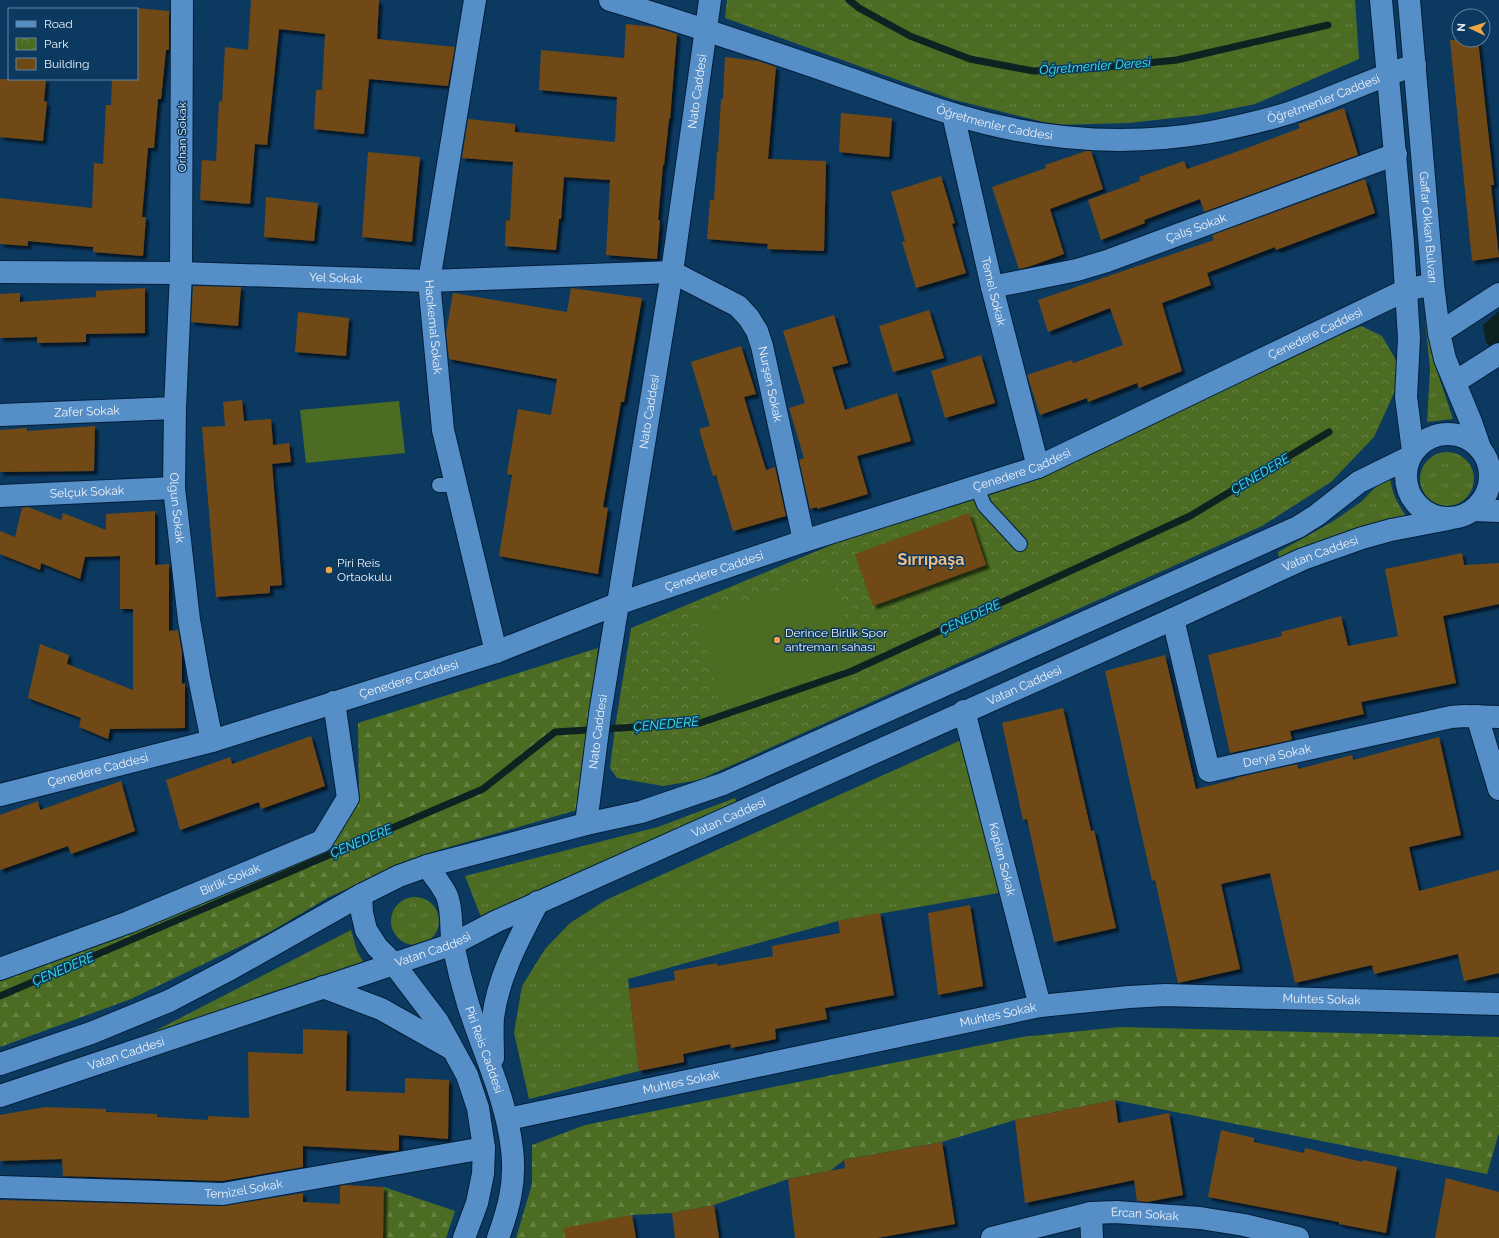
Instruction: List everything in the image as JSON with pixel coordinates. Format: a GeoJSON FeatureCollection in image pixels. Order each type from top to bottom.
{"type":"FeatureCollection","features":[{"type":"Feature","properties":{"kind":"street","name":"Orhan Sokak"},"geometry":{"type":"LineString","coordinates":[[181,273],[182,0]]}},
{"type":"Feature","properties":{"kind":"street","name":"Hacıkemal Sokak"},"geometry":{"type":"LineString","coordinates":[[475,0],[429,281],[448,485],[496,652]]}},
{"type":"Feature","properties":{"kind":"street","name":"Öğretmenler Caddesi"},"geometry":{"type":"LineString","coordinates":[[610,0],[707,30],[953,114],[1005,128],[1075,139],[1143,140],[1239,127],[1290,113],[1387,74],[1415,65]]}},
{"type":"Feature","properties":{"kind":"street","name":"Nato Caddesi"},"geometry":{"type":"LineString","coordinates":[[586,824],[600,714],[617,604],[672,272],[710,0]]}},
{"type":"Feature","properties":{"kind":"street"},"geometry":{"type":"LineString","coordinates":[[1381,0],[1387,74],[1396,154],[1406,290],[1409,338],[1406,397],[1412,454]]}},
{"type":"Feature","properties":{"kind":"street","name":"Gaffar Okkan Bulvarı"},"geometry":{"type":"LineString","coordinates":[[1409,0],[1433,284],[1439,333],[1445,359],[1488,453]]}},
{"type":"Feature","properties":{"kind":"street","name":"Temel Sokak"},"geometry":{"type":"LineString","coordinates":[[953,114],[992,286],[1038,467]]}},
{"type":"Feature","properties":{"kind":"street","name":"Çalış Sokak"},"geometry":{"type":"LineString","coordinates":[[992,286],[1077,270],[1396,154]]}},
{"type":"Feature","properties":{"kind":"street","name":"Yel Sokak"},"geometry":{"type":"LineString","coordinates":[[0,272],[181,273],[429,281],[672,272]]}},
{"type":"Feature","properties":{"kind":"street","name":"Nurşen Sokak"},"geometry":{"type":"LineString","coordinates":[[672,272],[738,306],[750,318],[757,331],[762,346],[804,541]]}},
{"type":"Feature","properties":{"kind":"street","name":"Olgun Sokak"},"geometry":{"type":"LineString","coordinates":[[181,273],[175,408],[174,488],[189,620],[198,677],[212,741]]}},
{"type":"Feature","properties":{"kind":"street","name":"Çenedere Caddesi"},"geometry":{"type":"LineString","coordinates":[[0,795],[212,741],[496,652],[617,604],[804,541],[1038,467],[1406,290],[1433,284]]}},
{"type":"Feature","properties":{"kind":"street"},"geometry":{"type":"LineString","coordinates":[[1439,333],[1499,294]]}},
{"type":"Feature","properties":{"kind":"street"},"geometry":{"type":"LineString","coordinates":[[1455,382],[1499,354]]}},
{"type":"Feature","properties":{"kind":"street","name":"Zafer Sokak"},"geometry":{"type":"LineString","coordinates":[[0,415],[175,408]]}},
{"type":"Feature","properties":{"kind":"street"},"geometry":{"type":"LineString","coordinates":[[1448,519],[1434,516],[1422,509],[1412,498],[1407,485],[1406,471],[1412,454],[1422,442],[1434,435],[1446,433],[1459,434],[1471,439],[1488,453]]}},
{"type":"Feature","properties":{"kind":"street","name":"Vatan Caddesi"},"geometry":{"type":"LineString","coordinates":[[0,1096],[453,944],[538,902],[1173,619],[1303,559],[1337,546],[1391,530],[1461,516],[1473,510],[1482,502],[1488,490],[1491,478],[1488,453]]}},
{"type":"Feature","properties":{"kind":"street"},"geometry":{"type":"LineString","coordinates":[[0,1064],[91,1033],[169,1001],[399,876],[426,866],[586,824],[641,812],[723,784],[1298,527],[1317,515],[1359,482],[1412,454]]}},
{"type":"Feature","properties":{"kind":"street","name":"Selçuk Sokak"},"geometry":{"type":"LineString","coordinates":[[0,496],[174,488]]}},
{"type":"Feature","properties":{"kind":"street","name":"Vatan Caddesi"},"geometry":{"type":"LineString","coordinates":[[1473,510],[1499,511]]}},
{"type":"Feature","properties":{"kind":"street","name":"Derya Sokak"},"geometry":{"type":"LineString","coordinates":[[1173,619],[1209,771],[1451,717],[1477,716],[1499,718]]}},
{"type":"Feature","properties":{"kind":"street","name":"Birlik Sokak"},"geometry":{"type":"LineString","coordinates":[[0,969],[129,922],[322,841],[348,798],[334,702]]}},
{"type":"Feature","properties":{"kind":"street","name":"Kaplan Sokak"},"geometry":{"type":"LineString","coordinates":[[964,711],[1040,1006]]}},
{"type":"Feature","properties":{"kind":"street"},"geometry":{"type":"LineString","coordinates":[[1477,716],[1499,790]]}},
{"type":"Feature","properties":{"kind":"street","name":"Piri Reis Caddesi"},"geometry":{"type":"LineString","coordinates":[[426,866],[440,883],[448,898],[452,920],[453,944],[468,1004],[493,1072],[508,1119],[514,1179],[509,1208],[498,1238]]}},
{"type":"Feature","properties":{"kind":"street","name":"Piri Reis Caddesi"},"geometry":{"type":"LineString","coordinates":[[362,895],[362,914],[366,930],[438,1022],[467,1075],[478,1108],[484,1148],[483,1174],[477,1203],[464,1238]]}},
{"type":"Feature","properties":{"kind":"street"},"geometry":{"type":"LineString","coordinates":[[493,1072],[493,1019],[501,982],[515,948],[538,902]]}},
{"type":"Feature","properties":{"kind":"street"},"geometry":{"type":"LineString","coordinates":[[323,987],[381,1009],[453,1050]]}},
{"type":"Feature","properties":{"kind":"street","name":"Muhtes Sokak"},"geometry":{"type":"LineString","coordinates":[[508,1119],[1040,1006],[1165,995],[1499,1004]]}},
{"type":"Feature","properties":{"kind":"street","name":"Temizel Sokak"},"geometry":{"type":"LineString","coordinates":[[0,1187],[223,1194],[484,1148]]}},
{"type":"Feature","properties":{"kind":"street","name":"Ercan Sokak"},"geometry":{"type":"LineString","coordinates":[[992,1238],[1092,1213],[1116,1212],[1200,1218],[1244,1225],[1298,1238]]}},
{"type":"Feature","properties":{"kind":"street"},"geometry":{"type":"LineString","coordinates":[[1092,1213],[1092,1238]]}},
{"type":"Feature","properties":{"kind":"lane"},"geometry":{"type":"LineString","coordinates":[[977,487],[984,506],[1020,544]]}},
{"type":"Feature","properties":{"kind":"green space"},"geometry":{"type":"Polygon","coordinates":[[[727,0],[1355,0],[1359,59],[1255,104],[1201,115],[1129,123],[1055,125],[951,99],[725,18],[727,0]]]}},
{"type":"Feature","properties":{"kind":"green space"},"geometry":{"type":"Polygon","coordinates":[[[1425,319],[1430,319],[1436,368],[1453,419],[1427,422],[1430,369],[1425,319]]]}},
{"type":"Feature","properties":{"kind":"green space"},"geometry":{"type":"Polygon","coordinates":[[[1361,326],[1382,336],[1397,362],[1395,391],[1374,437],[1331,482],[1262,526],[699,780],[663,786],[617,778],[610,768],[631,628],[1361,326]]]}},
{"type":"Feature","properties":{"kind":"green space"},"geometry":{"type":"Polygon","coordinates":[[[399,401],[405,453],[306,463],[300,410],[399,401]]]}},
{"type":"Feature","properties":{"kind":"green space"},"geometry":{"type":"Polygon","coordinates":[[[1447,452],[1457,454],[1466,460],[1472,469],[1474,479],[1472,489],[1466,498],[1457,504],[1447,506],[1437,504],[1428,498],[1422,489],[1420,479],[1422,469],[1428,460],[1437,454],[1447,452]]]}},
{"type":"Feature","properties":{"kind":"green space"},"geometry":{"type":"Polygon","coordinates":[[[1389,473],[1394,496],[1406,516],[1373,525],[1282,564],[1278,552],[1332,522],[1361,502],[1389,473]]]}},
{"type":"Feature","properties":{"kind":"green space","name":"Derince Birlik Spor antreman sahası"},"geometry":{"type":"Polygon","coordinates":[[[832,575],[857,662],[722,704],[697,617],[832,575]]]}},
{"type":"Feature","properties":{"kind":"green space"},"geometry":{"type":"Polygon","coordinates":[[[598,648],[577,810],[425,854],[329,897],[270,932],[131,999],[0,1047],[0,978],[336,839],[359,796],[358,723],[598,648]]]}},
{"type":"Feature","properties":{"kind":"green space"},"geometry":{"type":"Polygon","coordinates":[[[970,736],[1010,891],[838,921],[628,979],[639,1071],[529,1099],[514,1033],[522,986],[545,949],[570,923],[606,900],[970,736]]]}},
{"type":"Feature","properties":{"kind":"green space"},"geometry":{"type":"Polygon","coordinates":[[[735,798],[739,807],[481,917],[465,876],[658,827],[735,798]]]}},
{"type":"Feature","properties":{"kind":"green space"},"geometry":{"type":"Polygon","coordinates":[[[410,897],[420,897],[432,904],[439,916],[439,926],[432,938],[420,945],[410,945],[402,941],[395,934],[391,926],[391,916],[395,908],[402,901],[410,897]]]}},
{"type":"Feature","properties":{"kind":"green space"},"geometry":{"type":"Polygon","coordinates":[[[351,930],[357,951],[366,966],[153,1038],[151,1033],[351,930]]]}},
{"type":"Feature","properties":{"kind":"green space"},"geometry":{"type":"Polygon","coordinates":[[[1120,1027],[1499,1037],[1499,1133],[1487,1174],[1115,1100],[1015,1120],[942,1142],[844,1160],[830,1171],[788,1179],[714,1205],[672,1213],[632,1215],[592,1238],[516,1238],[532,1184],[532,1145],[585,1125],[1022,1037],[1120,1027]]]}},
{"type":"Feature","properties":{"kind":"green space"},"geometry":{"type":"Polygon","coordinates":[[[384,1187],[455,1211],[446,1238],[383,1238],[384,1187]]]}},
{"type":"Feature","properties":{"kind":"shaded area"},"geometry":{"type":"Polygon","coordinates":[[[1499,311],[1499,346],[1492,349],[1486,342],[1483,325],[1499,311]]]}},
{"type":"Feature","properties":{"kind":"building"},"geometry":{"type":"Polygon","coordinates":[[[251,0],[379,0],[377,39],[455,47],[448,86],[369,79],[364,134],[314,129],[316,90],[322,90],[325,34],[279,29],[267,145],[255,144],[250,204],[200,200],[202,160],[216,161],[219,101],[222,102],[225,47],[248,50],[251,0]]]}},
{"type":"Feature","properties":{"kind":"building"},"geometry":{"type":"Polygon","coordinates":[[[138,8],[169,11],[169,50],[166,50],[161,99],[158,99],[154,148],[148,148],[142,217],[146,217],[143,256],[93,252],[93,247],[28,241],[28,246],[0,244],[0,198],[92,208],[94,163],[103,164],[106,105],[111,105],[112,80],[138,80],[138,8]]]}},
{"type":"Feature","properties":{"kind":"building"},"geometry":{"type":"Polygon","coordinates":[[[626,24],[654,27],[677,34],[670,119],[663,165],[658,220],[660,220],[657,259],[606,255],[610,180],[564,177],[561,219],[559,219],[556,250],[505,246],[506,220],[510,221],[513,162],[462,158],[468,119],[515,124],[515,132],[615,142],[617,97],[539,90],[541,50],[624,58],[626,24]]]}},
{"type":"Feature","properties":{"kind":"building"},"geometry":{"type":"Polygon","coordinates":[[[1450,40],[1451,48],[1479,48],[1494,185],[1491,185],[1499,257],[1472,261],[1450,40]]]}},
{"type":"Feature","properties":{"kind":"building"},"geometry":{"type":"Polygon","coordinates":[[[725,57],[758,61],[776,67],[768,159],[826,161],[824,251],[767,249],[768,244],[707,239],[710,200],[714,200],[721,99],[723,99],[725,57]]]}},
{"type":"Feature","properties":{"kind":"building"},"geometry":{"type":"Polygon","coordinates":[[[0,79],[46,80],[44,101],[47,102],[43,141],[0,137],[0,79]]]}},
{"type":"Feature","properties":{"kind":"building"},"geometry":{"type":"Polygon","coordinates":[[[1344,108],[1358,155],[1204,212],[1200,199],[1144,220],[1145,223],[1101,240],[1088,200],[1140,181],[1139,177],[1184,161],[1187,169],[1250,147],[1300,128],[1298,124],[1344,108]]]}},
{"type":"Feature","properties":{"kind":"building"},"geometry":{"type":"Polygon","coordinates":[[[841,113],[892,118],[889,157],[839,152],[841,113]]]}},
{"type":"Feature","properties":{"kind":"building"},"geometry":{"type":"Polygon","coordinates":[[[1086,151],[1091,151],[1103,189],[1050,209],[1064,254],[1019,269],[992,187],[1046,168],[1045,165],[1086,151]]]}},
{"type":"Feature","properties":{"kind":"building"},"geometry":{"type":"Polygon","coordinates":[[[368,152],[420,157],[412,242],[362,237],[368,152]]]}},
{"type":"Feature","properties":{"kind":"building"},"geometry":{"type":"Polygon","coordinates":[[[941,176],[955,223],[952,224],[966,273],[916,288],[902,242],[905,241],[891,192],[941,176]]]}},
{"type":"Feature","properties":{"kind":"building"},"geometry":{"type":"Polygon","coordinates":[[[1365,179],[1375,213],[1276,250],[1275,247],[1207,273],[1211,285],[1162,303],[1182,371],[1139,388],[1137,383],[1088,402],[1087,398],[1040,415],[1027,375],[1072,360],[1073,363],[1123,345],[1110,308],[1048,332],[1038,300],[1214,240],[1212,235],[1365,179]]]}},
{"type":"Feature","properties":{"kind":"building"},"geometry":{"type":"Polygon","coordinates":[[[266,197],[318,203],[314,241],[264,237],[266,197]]]}},
{"type":"Feature","properties":{"kind":"building"},"geometry":{"type":"Polygon","coordinates":[[[193,286],[241,287],[238,326],[191,322],[193,286]]]}},
{"type":"Feature","properties":{"kind":"building"},"geometry":{"type":"Polygon","coordinates":[[[145,288],[145,333],[86,334],[86,342],[37,343],[37,337],[0,338],[0,294],[20,293],[20,302],[96,297],[96,291],[145,288]]]}},
{"type":"Feature","properties":{"kind":"building"},"geometry":{"type":"Polygon","coordinates":[[[571,288],[642,298],[624,402],[621,402],[603,507],[608,508],[598,574],[499,556],[512,475],[507,474],[518,409],[551,415],[557,379],[449,359],[446,333],[453,293],[567,312],[571,288]]]}},
{"type":"Feature","properties":{"kind":"building"},"geometry":{"type":"Polygon","coordinates":[[[929,310],[944,358],[893,372],[879,326],[929,310]]]}},
{"type":"Feature","properties":{"kind":"building"},"geometry":{"type":"Polygon","coordinates":[[[298,312],[349,318],[346,356],[295,352],[298,312]]]}},
{"type":"Feature","properties":{"kind":"building"},"geometry":{"type":"Polygon","coordinates":[[[834,315],[848,363],[832,367],[845,410],[897,393],[911,441],[857,456],[868,494],[817,509],[817,507],[810,509],[799,460],[804,458],[789,408],[805,403],[783,331],[834,315]]]}},
{"type":"Feature","properties":{"kind":"building"},"geometry":{"type":"Polygon","coordinates":[[[741,346],[756,394],[744,397],[766,470],[775,467],[786,516],[733,531],[716,475],[713,476],[699,429],[710,426],[691,362],[741,346]]]}},
{"type":"Feature","properties":{"kind":"building"},"geometry":{"type":"Polygon","coordinates":[[[981,355],[995,403],[945,418],[931,371],[981,355]]]}},
{"type":"Feature","properties":{"kind":"building"},"geometry":{"type":"Polygon","coordinates":[[[242,400],[244,421],[271,419],[273,445],[289,443],[291,462],[272,464],[282,585],[270,586],[270,593],[216,597],[202,427],[225,426],[223,402],[242,400]]]}},
{"type":"Feature","properties":{"kind":"building"},"geometry":{"type":"Polygon","coordinates":[[[95,426],[94,471],[0,472],[0,430],[27,428],[27,431],[95,426]]]}},
{"type":"Feature","properties":{"kind":"building"},"geometry":{"type":"Polygon","coordinates":[[[28,507],[61,520],[63,513],[106,530],[106,514],[155,511],[155,565],[169,564],[169,631],[178,630],[182,653],[182,684],[185,683],[185,728],[110,729],[108,739],[79,727],[81,718],[28,698],[40,644],[69,655],[67,664],[133,690],[133,609],[120,609],[120,556],[85,557],[80,579],[41,563],[40,570],[0,554],[0,531],[15,537],[22,508],[28,507]]]}},
{"type":"Feature","properties":{"kind":"building"},"geometry":{"type":"Polygon","coordinates":[[[969,513],[986,565],[873,606],[855,554],[969,513]]]}},
{"type":"Feature","properties":{"kind":"building"},"geometry":{"type":"Polygon","coordinates":[[[1462,553],[1464,565],[1499,563],[1499,604],[1443,616],[1456,683],[1361,702],[1364,714],[1290,731],[1292,740],[1230,753],[1208,655],[1282,636],[1281,632],[1341,616],[1348,646],[1398,636],[1385,569],[1462,553]]]}},
{"type":"Feature","properties":{"kind":"building"},"geometry":{"type":"Polygon","coordinates":[[[1165,655],[1196,789],[1236,779],[1235,778],[1297,764],[1298,769],[1352,755],[1353,760],[1439,737],[1461,835],[1409,847],[1419,891],[1499,870],[1499,973],[1464,981],[1458,954],[1374,974],[1372,965],[1295,983],[1270,873],[1221,884],[1240,969],[1178,983],[1155,880],[1152,881],[1105,671],[1165,655]]]}},
{"type":"Feature","properties":{"kind":"building"},"geometry":{"type":"Polygon","coordinates":[[[1063,708],[1091,831],[1094,830],[1116,928],[1054,942],[1027,819],[1023,820],[1002,723],[1063,708]]]}},
{"type":"Feature","properties":{"kind":"building"},"geometry":{"type":"Polygon","coordinates":[[[311,736],[325,786],[261,809],[259,802],[180,830],[166,780],[230,757],[232,764],[311,736]]]}},
{"type":"Feature","properties":{"kind":"building"},"geometry":{"type":"Polygon","coordinates":[[[121,781],[135,831],[71,854],[68,846],[0,870],[0,815],[38,801],[40,810],[121,781]]]}},
{"type":"Feature","properties":{"kind":"building"},"geometry":{"type":"Polygon","coordinates":[[[970,905],[983,986],[938,995],[928,913],[970,905]]]}},
{"type":"Feature","properties":{"kind":"building"},"geometry":{"type":"Polygon","coordinates":[[[880,913],[894,995],[825,1008],[827,1019],[775,1029],[776,1039],[731,1048],[730,1044],[683,1054],[684,1062],[639,1071],[629,989],[675,980],[674,971],[717,963],[717,966],[773,956],[772,946],[840,933],[838,921],[880,913]]]}},
{"type":"Feature","properties":{"kind":"building"},"geometry":{"type":"Polygon","coordinates":[[[303,1029],[347,1031],[346,1091],[405,1093],[405,1078],[449,1080],[448,1139],[399,1135],[399,1150],[394,1151],[303,1146],[303,1167],[222,1181],[63,1176],[62,1159],[0,1161],[0,1115],[45,1107],[106,1109],[106,1112],[157,1114],[157,1117],[208,1120],[208,1116],[249,1118],[248,1052],[303,1054],[303,1029]]]}},
{"type":"Feature","properties":{"kind":"building"},"geometry":{"type":"Polygon","coordinates":[[[1115,1100],[1118,1123],[1169,1113],[1183,1195],[1147,1202],[1137,1201],[1134,1180],[1025,1203],[1015,1120],[1115,1100]]]}},
{"type":"Feature","properties":{"kind":"building"},"geometry":{"type":"Polygon","coordinates":[[[1221,1130],[1254,1138],[1254,1142],[1304,1153],[1305,1148],[1363,1162],[1363,1160],[1397,1167],[1386,1233],[1339,1224],[1339,1222],[1208,1197],[1221,1130]]]}},
{"type":"Feature","properties":{"kind":"building"},"geometry":{"type":"Polygon","coordinates":[[[942,1142],[955,1224],[877,1238],[795,1238],[788,1179],[845,1168],[844,1160],[942,1142]]]}},
{"type":"Feature","properties":{"kind":"building"},"geometry":{"type":"Polygon","coordinates":[[[1446,1178],[1499,1192],[1499,1238],[1435,1238],[1446,1178]]]}},
{"type":"Feature","properties":{"kind":"building"},"geometry":{"type":"Polygon","coordinates":[[[340,1186],[384,1187],[383,1238],[0,1238],[0,1200],[223,1206],[303,1193],[303,1202],[340,1204],[340,1186]]]}},
{"type":"Feature","properties":{"kind":"building"},"geometry":{"type":"Polygon","coordinates":[[[714,1205],[719,1238],[675,1238],[672,1213],[714,1205]]]}},
{"type":"Feature","properties":{"kind":"building"},"geometry":{"type":"Polygon","coordinates":[[[632,1215],[636,1238],[565,1238],[564,1228],[632,1215]]]}},
{"type":"Feature","properties":{"kind":"waterway","name":"Öğretmenler Deresi"},"geometry":{"type":"LineString","coordinates":[[849,0],[859,8],[910,36],[970,59],[1033,71],[1097,68],[1177,60],[1328,25]]}},
{"type":"Feature","properties":{"kind":"waterway","name":"ÇENEDERE"},"geometry":{"type":"LineString","coordinates":[[0,996],[483,789],[555,732],[700,723],[852,671],[1190,516],[1329,432]]}},
{"type":"Feature","properties":{"kind":"place","name":"Piri Reis Ortaokulu"},"geometry":{"type":"Point","coordinates":[329,570]}},
{"type":"Feature","properties":{"kind":"place","name":"Derince Birlik Spor antreman sahası"},"geometry":{"type":"Point","coordinates":[777,640]}},
{"type":"Feature","properties":{"kind":"district","name":"Sırrıpaşa"},"geometry":{"type":"Point","coordinates":[931,559]}}]}
